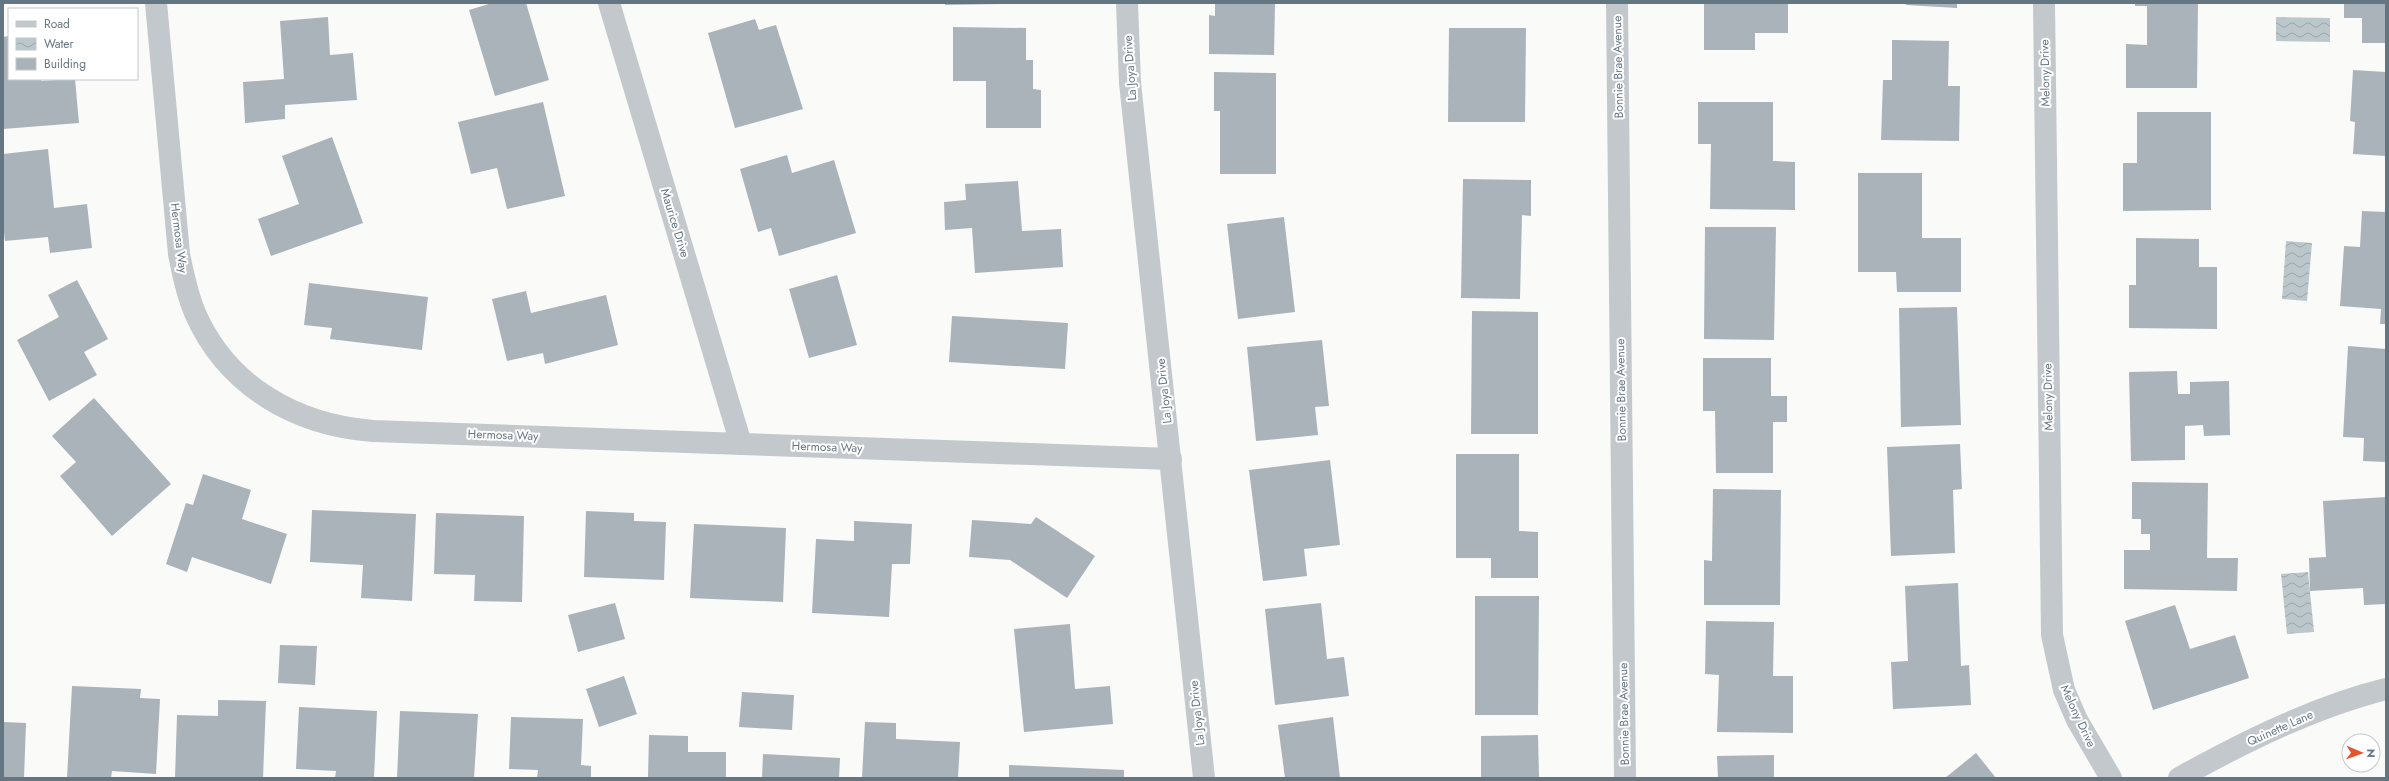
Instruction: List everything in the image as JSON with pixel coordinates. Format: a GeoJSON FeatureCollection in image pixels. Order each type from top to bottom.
{"type":"FeatureCollection","features":[{"type":"Feature","properties":{"kind":"street","name":"Hermosa Way"},"geometry":{"type":"LineString","coordinates":[[156,3],[179,254],[185,284],[195,313],[209,339],[227,362],[246,383],[269,400],[294,413],[321,424],[349,429],[1171,459]]}},
{"type":"Feature","properties":{"kind":"street","name":"Maurice Drive"},"geometry":{"type":"LineString","coordinates":[[609,3],[741,444]]}},
{"type":"Feature","properties":{"kind":"street","name":"La Joya Drive"},"geometry":{"type":"LineString","coordinates":[[1126,3],[1130,83],[1204,778]]}},
{"type":"Feature","properties":{"kind":"street","name":"Bonnie Brae Avenue"},"geometry":{"type":"LineString","coordinates":[[1617,3],[1625,778]]}},
{"type":"Feature","properties":{"kind":"street","name":"Melony Drive"},"geometry":{"type":"LineString","coordinates":[[2044,3],[2052,635],[2064,690],[2077,720],[2111,778]]}},
{"type":"Feature","properties":{"kind":"street","name":"Quinette Lane"},"geometry":{"type":"LineString","coordinates":[[2179,778],[2234,749],[2348,699],[2386,689]]}},
{"type":"Feature","properties":{"kind":"water"},"geometry":{"type":"Polygon","coordinates":[[[2276,17],[2330,18],[2330,42],[2276,41],[2276,17]]]}},
{"type":"Feature","properties":{"kind":"water"},"geometry":{"type":"Polygon","coordinates":[[[2286,241],[2312,243],[2307,301],[2282,299],[2286,241]]]}},
{"type":"Feature","properties":{"kind":"water"},"geometry":{"type":"Polygon","coordinates":[[[2308,572],[2314,632],[2287,634],[2281,574],[2308,572]]]}},
{"type":"Feature","properties":{"kind":"building"},"geometry":{"type":"Polygon","coordinates":[[[492,3],[526,3],[549,80],[495,96],[469,10],[492,3]]]}},
{"type":"Feature","properties":{"kind":"building"},"geometry":{"type":"Polygon","coordinates":[[[945,3],[1002,3],[1002,4],[945,5],[945,3]]]}},
{"type":"Feature","properties":{"kind":"building"},"geometry":{"type":"Polygon","coordinates":[[[1215,3],[1275,3],[1274,55],[1209,54],[1209,15],[1215,16],[1215,3]]]}},
{"type":"Feature","properties":{"kind":"building"},"geometry":{"type":"Polygon","coordinates":[[[1704,3],[1788,3],[1788,33],[1755,33],[1755,50],[1704,50],[1704,3]]]}},
{"type":"Feature","properties":{"kind":"building"},"geometry":{"type":"Polygon","coordinates":[[[1906,3],[1957,3],[1957,8],[1906,5],[1906,3]]]}},
{"type":"Feature","properties":{"kind":"building"},"geometry":{"type":"Polygon","coordinates":[[[2135,3],[2198,3],[2197,88],[2126,88],[2126,44],[2147,45],[2147,6],[2135,6],[2135,3]]]}},
{"type":"Feature","properties":{"kind":"building"},"geometry":{"type":"Polygon","coordinates":[[[2344,3],[2386,3],[2386,43],[2362,43],[2362,18],[2344,18],[2344,3]]]}},
{"type":"Feature","properties":{"kind":"building"},"geometry":{"type":"Polygon","coordinates":[[[328,17],[330,55],[353,53],[357,100],[285,105],[285,119],[245,123],[243,82],[284,79],[280,21],[328,17]]]}},
{"type":"Feature","properties":{"kind":"building"},"geometry":{"type":"Polygon","coordinates":[[[755,19],[759,30],[776,25],[803,109],[735,128],[708,33],[755,19]]]}},
{"type":"Feature","properties":{"kind":"building"},"geometry":{"type":"Polygon","coordinates":[[[953,27],[1026,28],[1026,60],[1033,60],[1033,89],[1041,90],[1041,128],[986,128],[986,81],[953,81],[953,27]]]}},
{"type":"Feature","properties":{"kind":"building"},"geometry":{"type":"Polygon","coordinates":[[[1449,28],[1526,28],[1525,122],[1448,122],[1449,28]]]}},
{"type":"Feature","properties":{"kind":"building"},"geometry":{"type":"Polygon","coordinates":[[[8,36],[8,80],[75,80],[79,123],[3,129],[3,37],[8,36]]]}},
{"type":"Feature","properties":{"kind":"building"},"geometry":{"type":"Polygon","coordinates":[[[1892,40],[1949,41],[1948,86],[1960,86],[1959,141],[1881,140],[1883,80],[1892,80],[1892,40]]]}},
{"type":"Feature","properties":{"kind":"building"},"geometry":{"type":"Polygon","coordinates":[[[2353,70],[2386,72],[2386,156],[2353,154],[2355,122],[2350,121],[2353,70]]]}},
{"type":"Feature","properties":{"kind":"building"},"geometry":{"type":"Polygon","coordinates":[[[1214,72],[1276,73],[1276,174],[1220,174],[1220,111],[1214,111],[1214,72]]]}},
{"type":"Feature","properties":{"kind":"building"},"geometry":{"type":"Polygon","coordinates":[[[543,102],[565,196],[507,209],[497,168],[471,174],[458,122],[543,102]]]}},
{"type":"Feature","properties":{"kind":"building"},"geometry":{"type":"Polygon","coordinates":[[[1698,102],[1773,102],[1773,161],[1795,162],[1795,210],[1710,209],[1711,144],[1698,144],[1698,102]]]}},
{"type":"Feature","properties":{"kind":"building"},"geometry":{"type":"Polygon","coordinates":[[[2137,112],[2211,112],[2211,210],[2123,211],[2123,163],[2137,163],[2137,112]]]}},
{"type":"Feature","properties":{"kind":"building"},"geometry":{"type":"Polygon","coordinates":[[[332,137],[363,223],[271,256],[258,219],[299,204],[282,156],[332,137]]]}},
{"type":"Feature","properties":{"kind":"building"},"geometry":{"type":"Polygon","coordinates":[[[48,149],[54,208],[87,204],[92,248],[50,253],[48,237],[5,241],[3,223],[3,154],[48,149]]]}},
{"type":"Feature","properties":{"kind":"building"},"geometry":{"type":"Polygon","coordinates":[[[787,155],[792,173],[834,160],[856,233],[779,256],[771,228],[758,232],[740,169],[787,155]]]}},
{"type":"Feature","properties":{"kind":"building"},"geometry":{"type":"Polygon","coordinates":[[[1858,173],[1922,173],[1922,238],[1961,238],[1961,292],[1897,292],[1896,272],[1858,272],[1858,173]]]}},
{"type":"Feature","properties":{"kind":"building"},"geometry":{"type":"Polygon","coordinates":[[[1463,179],[1531,180],[1531,216],[1522,215],[1520,299],[1461,298],[1463,179]]]}},
{"type":"Feature","properties":{"kind":"building"},"geometry":{"type":"Polygon","coordinates":[[[1018,181],[1022,231],[1061,229],[1063,267],[975,273],[972,228],[945,230],[944,202],[966,200],[965,184],[1018,181]]]}},
{"type":"Feature","properties":{"kind":"building"},"geometry":{"type":"Polygon","coordinates":[[[2362,211],[2386,212],[2386,324],[2380,324],[2381,309],[2340,306],[2344,246],[2360,247],[2362,211]]]}},
{"type":"Feature","properties":{"kind":"building"},"geometry":{"type":"Polygon","coordinates":[[[1284,217],[1295,312],[1238,319],[1227,224],[1284,217]]]}},
{"type":"Feature","properties":{"kind":"building"},"geometry":{"type":"Polygon","coordinates":[[[1705,227],[1776,227],[1774,340],[1704,339],[1705,227]]]}},
{"type":"Feature","properties":{"kind":"building"},"geometry":{"type":"Polygon","coordinates":[[[2136,238],[2199,239],[2199,267],[2217,267],[2217,329],[2129,328],[2129,285],[2136,285],[2136,238]]]}},
{"type":"Feature","properties":{"kind":"building"},"geometry":{"type":"Polygon","coordinates":[[[837,275],[857,345],[809,358],[789,289],[837,275]]]}},
{"type":"Feature","properties":{"kind":"building"},"geometry":{"type":"Polygon","coordinates":[[[77,280],[108,339],[84,352],[97,375],[49,401],[17,340],[59,317],[48,295],[77,280]]]}},
{"type":"Feature","properties":{"kind":"building"},"geometry":{"type":"Polygon","coordinates":[[[309,283],[428,297],[422,350],[330,339],[332,328],[304,325],[309,283]]]}},
{"type":"Feature","properties":{"kind":"building"},"geometry":{"type":"Polygon","coordinates":[[[526,291],[531,313],[606,295],[618,345],[545,364],[543,353],[507,361],[492,299],[526,291]]]}},
{"type":"Feature","properties":{"kind":"building"},"geometry":{"type":"Polygon","coordinates":[[[1957,307],[1961,425],[1901,427],[1899,308],[1957,307]]]}},
{"type":"Feature","properties":{"kind":"building"},"geometry":{"type":"Polygon","coordinates":[[[1472,311],[1538,312],[1538,434],[1471,434],[1472,311]]]}},
{"type":"Feature","properties":{"kind":"building"},"geometry":{"type":"Polygon","coordinates":[[[952,316],[1068,323],[1065,369],[949,362],[952,316]]]}},
{"type":"Feature","properties":{"kind":"building"},"geometry":{"type":"Polygon","coordinates":[[[1322,340],[1329,406],[1315,407],[1318,435],[1256,441],[1247,347],[1322,340]]]}},
{"type":"Feature","properties":{"kind":"building"},"geometry":{"type":"Polygon","coordinates":[[[2348,346],[2386,349],[2386,462],[2363,461],[2364,438],[2343,437],[2348,346]]]}},
{"type":"Feature","properties":{"kind":"building"},"geometry":{"type":"Polygon","coordinates":[[[1703,358],[1771,358],[1771,396],[1787,396],[1787,422],[1773,422],[1773,473],[1716,473],[1715,411],[1703,411],[1703,358]]]}},
{"type":"Feature","properties":{"kind":"building"},"geometry":{"type":"Polygon","coordinates":[[[2177,371],[2178,394],[2190,394],[2190,382],[2229,381],[2230,435],[2204,436],[2203,425],[2185,426],[2185,460],[2131,461],[2129,372],[2177,371]]]}},
{"type":"Feature","properties":{"kind":"building"},"geometry":{"type":"Polygon","coordinates":[[[94,398],[171,484],[112,536],[60,476],[76,462],[52,436],[94,398]]]}},
{"type":"Feature","properties":{"kind":"building"},"geometry":{"type":"Polygon","coordinates":[[[1960,444],[1962,489],[1953,490],[1955,553],[1891,556],[1887,447],[1960,444]]]}},
{"type":"Feature","properties":{"kind":"building"},"geometry":{"type":"Polygon","coordinates":[[[1456,454],[1519,454],[1519,531],[1538,532],[1538,578],[1491,578],[1491,558],[1456,558],[1456,454]]]}},
{"type":"Feature","properties":{"kind":"building"},"geometry":{"type":"Polygon","coordinates":[[[1330,460],[1340,545],[1304,549],[1307,576],[1263,581],[1249,470],[1330,460]]]}},
{"type":"Feature","properties":{"kind":"building"},"geometry":{"type":"Polygon","coordinates":[[[203,474],[251,490],[242,519],[287,534],[271,584],[192,557],[187,572],[166,564],[186,503],[193,505],[203,474]]]}},
{"type":"Feature","properties":{"kind":"building"},"geometry":{"type":"Polygon","coordinates":[[[2132,482],[2208,483],[2207,558],[2238,558],[2237,591],[2124,589],[2124,550],[2150,550],[2150,534],[2141,534],[2141,519],[2132,519],[2132,482]]]}},
{"type":"Feature","properties":{"kind":"building"},"geometry":{"type":"Polygon","coordinates":[[[1713,489],[1781,490],[1780,605],[1704,605],[1704,560],[1712,561],[1713,489]]]}},
{"type":"Feature","properties":{"kind":"building"},"geometry":{"type":"Polygon","coordinates":[[[2386,497],[2386,604],[2364,605],[2363,588],[2310,591],[2309,558],[2326,557],[2323,501],[2386,497]]]}},
{"type":"Feature","properties":{"kind":"building"},"geometry":{"type":"Polygon","coordinates":[[[312,510],[416,514],[412,601],[361,598],[363,565],[310,562],[312,510]]]}},
{"type":"Feature","properties":{"kind":"building"},"geometry":{"type":"Polygon","coordinates":[[[586,511],[634,513],[634,521],[666,522],[664,580],[584,577],[586,511]]]}},
{"type":"Feature","properties":{"kind":"building"},"geometry":{"type":"Polygon","coordinates":[[[436,513],[524,516],[522,602],[474,601],[475,575],[434,574],[436,513]]]}},
{"type":"Feature","properties":{"kind":"building"},"geometry":{"type":"Polygon","coordinates":[[[1036,517],[1095,556],[1067,598],[1010,560],[969,557],[972,520],[1031,524],[1036,517]]]}},
{"type":"Feature","properties":{"kind":"building"},"geometry":{"type":"Polygon","coordinates":[[[854,521],[912,524],[910,564],[892,564],[889,617],[812,613],[816,539],[854,541],[854,521]]]}},
{"type":"Feature","properties":{"kind":"building"},"geometry":{"type":"Polygon","coordinates":[[[694,524],[786,528],[783,602],[690,598],[694,524]]]}},
{"type":"Feature","properties":{"kind":"building"},"geometry":{"type":"Polygon","coordinates":[[[1958,583],[1961,666],[1969,665],[1971,705],[1893,709],[1891,662],[1908,661],[1905,586],[1958,583]]]}},
{"type":"Feature","properties":{"kind":"building"},"geometry":{"type":"Polygon","coordinates":[[[1475,596],[1539,596],[1538,715],[1475,715],[1475,596]]]}},
{"type":"Feature","properties":{"kind":"building"},"geometry":{"type":"Polygon","coordinates":[[[615,603],[625,639],[578,652],[568,615],[615,603]]]}},
{"type":"Feature","properties":{"kind":"building"},"geometry":{"type":"Polygon","coordinates":[[[1321,603],[1327,659],[1344,657],[1349,696],[1275,705],[1265,609],[1321,603]]]}},
{"type":"Feature","properties":{"kind":"building"},"geometry":{"type":"Polygon","coordinates":[[[2175,605],[2190,649],[2235,635],[2249,678],[2153,710],[2125,621],[2175,605]]]}},
{"type":"Feature","properties":{"kind":"building"},"geometry":{"type":"Polygon","coordinates":[[[1706,621],[1774,622],[1773,676],[1793,676],[1793,733],[1717,732],[1719,675],[1705,674],[1706,621]]]}},
{"type":"Feature","properties":{"kind":"building"},"geometry":{"type":"Polygon","coordinates":[[[1070,624],[1075,689],[1110,686],[1113,724],[1024,732],[1014,629],[1070,624]]]}},
{"type":"Feature","properties":{"kind":"building"},"geometry":{"type":"Polygon","coordinates":[[[280,645],[317,646],[315,685],[278,683],[280,645]]]}},
{"type":"Feature","properties":{"kind":"building"},"geometry":{"type":"Polygon","coordinates":[[[624,676],[637,714],[599,727],[586,689],[624,676]]]}},
{"type":"Feature","properties":{"kind":"building"},"geometry":{"type":"Polygon","coordinates":[[[72,686],[141,689],[140,698],[160,699],[156,774],[112,771],[111,778],[67,778],[72,686]]]}},
{"type":"Feature","properties":{"kind":"building"},"geometry":{"type":"Polygon","coordinates":[[[742,692],[794,695],[792,730],[739,727],[742,692]]]}},
{"type":"Feature","properties":{"kind":"building"},"geometry":{"type":"Polygon","coordinates":[[[218,700],[266,701],[263,778],[175,778],[177,715],[218,716],[218,700]]]}},
{"type":"Feature","properties":{"kind":"building"},"geometry":{"type":"Polygon","coordinates":[[[299,707],[377,711],[374,778],[335,778],[336,771],[296,769],[299,707]]]}},
{"type":"Feature","properties":{"kind":"building"},"geometry":{"type":"Polygon","coordinates":[[[400,711],[478,714],[474,778],[397,778],[400,711]]]}},
{"type":"Feature","properties":{"kind":"building"},"geometry":{"type":"Polygon","coordinates":[[[511,717],[583,719],[581,765],[591,766],[591,778],[537,778],[538,770],[509,769],[511,717]]]}},
{"type":"Feature","properties":{"kind":"building"},"geometry":{"type":"Polygon","coordinates":[[[1333,717],[1340,778],[1285,778],[1278,725],[1333,717]]]}},
{"type":"Feature","properties":{"kind":"building"},"geometry":{"type":"Polygon","coordinates":[[[3,722],[26,723],[24,778],[3,778],[3,722]]]}},
{"type":"Feature","properties":{"kind":"building"},"geometry":{"type":"Polygon","coordinates":[[[865,722],[896,723],[896,739],[960,742],[958,778],[862,778],[865,722]]]}},
{"type":"Feature","properties":{"kind":"building"},"geometry":{"type":"Polygon","coordinates":[[[649,735],[688,736],[688,752],[726,752],[726,778],[648,778],[649,735]]]}},
{"type":"Feature","properties":{"kind":"building"},"geometry":{"type":"Polygon","coordinates":[[[1538,735],[1539,778],[1481,778],[1481,736],[1538,735]]]}},
{"type":"Feature","properties":{"kind":"building"},"geometry":{"type":"Polygon","coordinates":[[[1976,753],[1996,778],[1945,778],[1976,753]]]}},
{"type":"Feature","properties":{"kind":"building"},"geometry":{"type":"Polygon","coordinates":[[[763,754],[840,758],[839,778],[762,778],[763,754]]]}},
{"type":"Feature","properties":{"kind":"building"},"geometry":{"type":"Polygon","coordinates":[[[1774,755],[1774,778],[1718,778],[1717,756],[1774,755]]]}},
{"type":"Feature","properties":{"kind":"building"},"geometry":{"type":"Polygon","coordinates":[[[1009,765],[1124,770],[1124,778],[1009,778],[1009,765]]]}}]}
